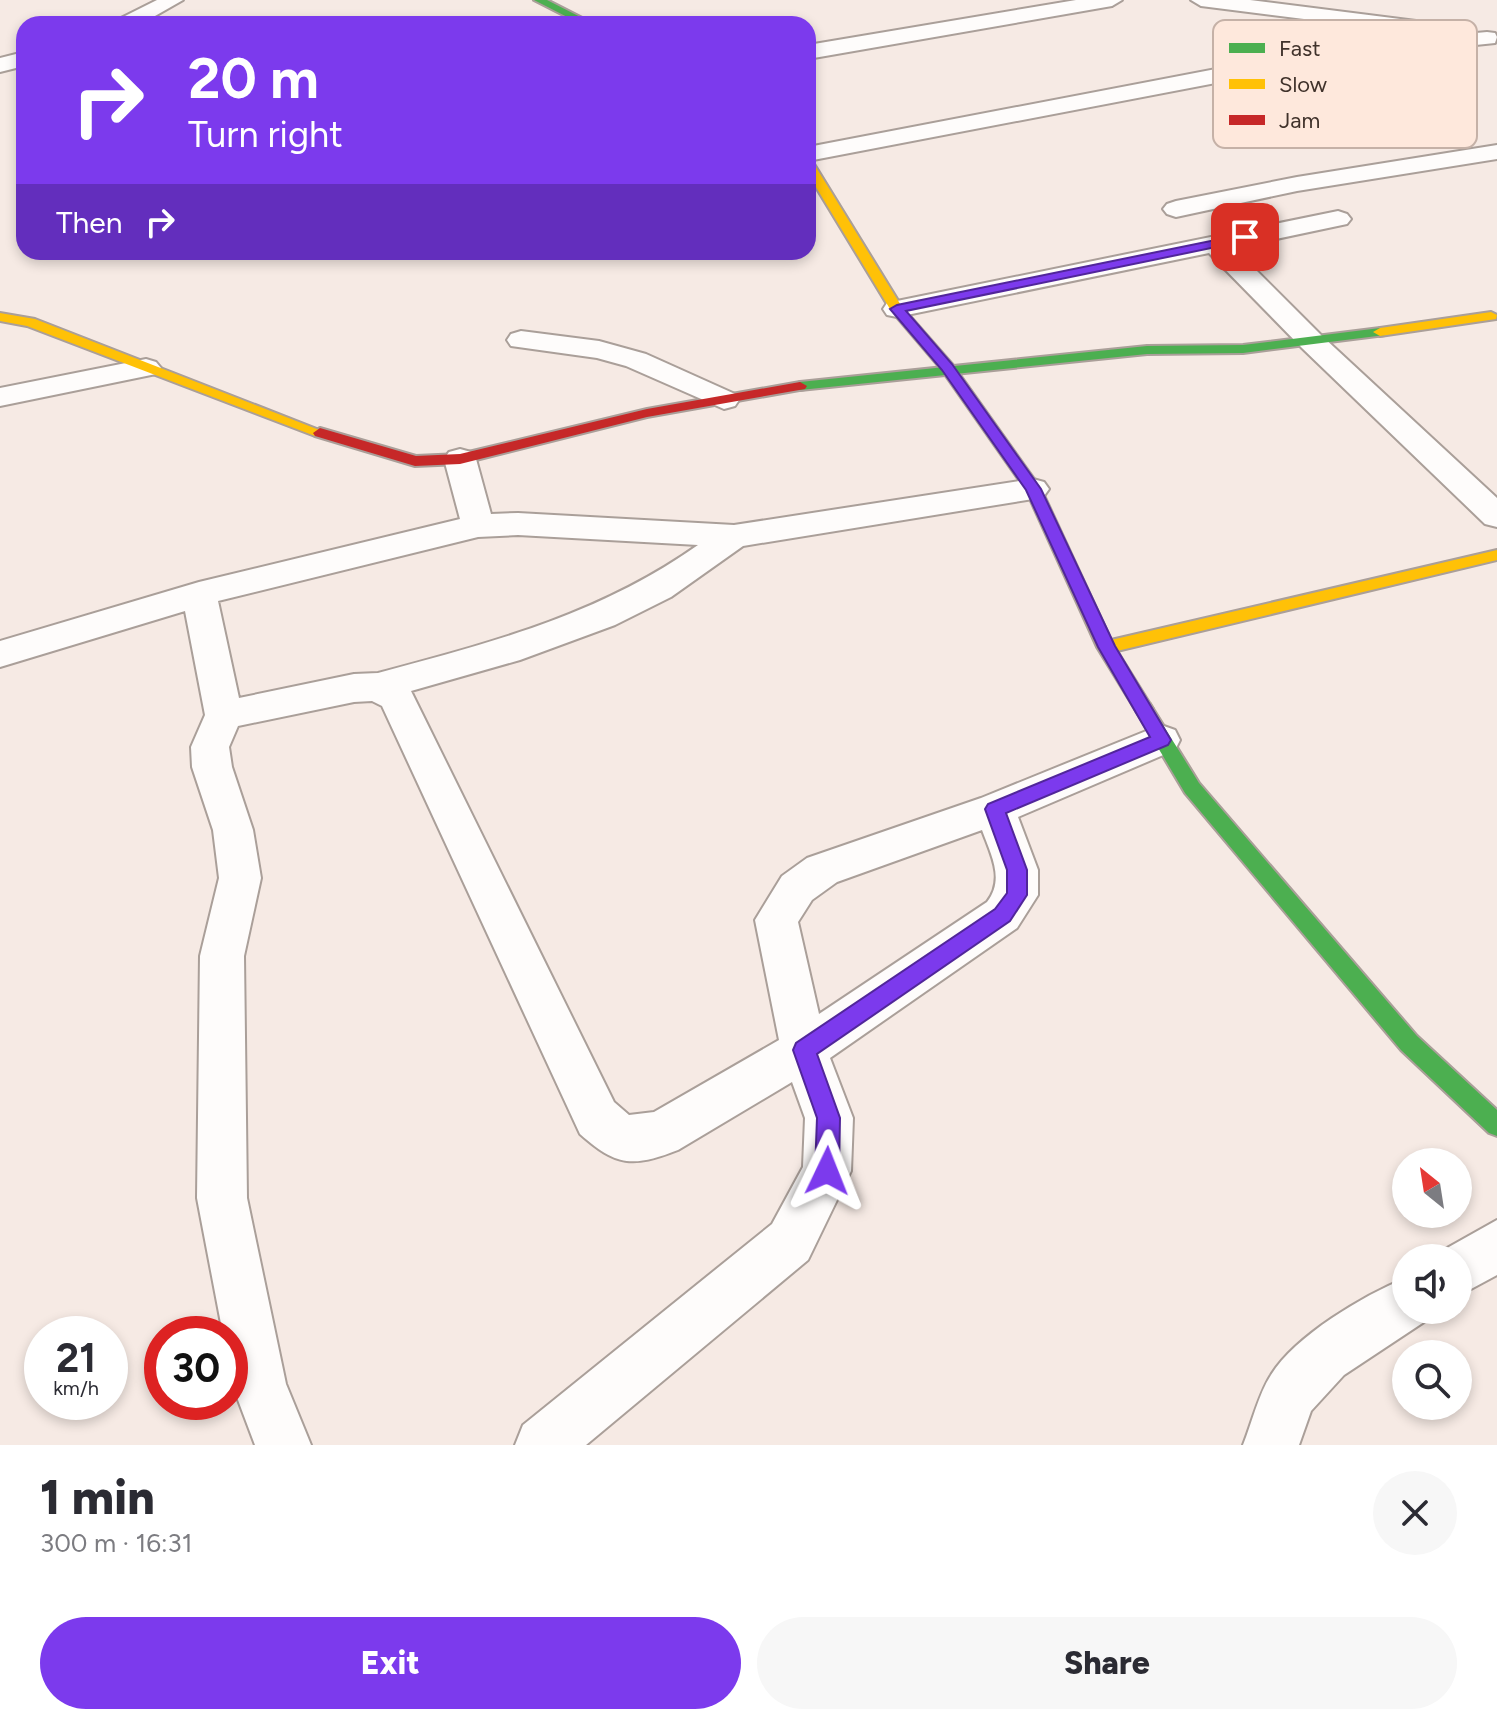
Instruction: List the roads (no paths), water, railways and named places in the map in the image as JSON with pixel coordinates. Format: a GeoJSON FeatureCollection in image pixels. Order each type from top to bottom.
{"type":"FeatureCollection","features":[{"type":"Feature","properties":{"kind":"street"},"geometry":{"type":"LineString","coordinates":[[140,16],[173,0]]}},
{"type":"Feature","properties":{"kind":"street"},"geometry":{"type":"LineString","coordinates":[[539,0],[572,16]]}},
{"type":"Feature","properties":{"kind":"street"},"geometry":{"type":"LineString","coordinates":[[816,51],[1112,0]]}},
{"type":"Feature","properties":{"kind":"street"},"geometry":{"type":"LineString","coordinates":[[1201,0],[1288,6],[1377,20]]}},
{"type":"Feature","properties":{"kind":"street"},"geometry":{"type":"LineString","coordinates":[[816,152],[1213,76]]}},
{"type":"Feature","properties":{"kind":"street"},"geometry":{"type":"LineString","coordinates":[[1176,209],[1297,184],[1497,152]]}},
{"type":"Feature","properties":{"kind":"street"},"geometry":{"type":"LineString","coordinates":[[816,177],[897,309],[947,367],[1033,489],[1106,647],[1192,788],[1409,1043],[1497,1125]]}},
{"type":"Feature","properties":{"kind":"street"},"geometry":{"type":"LineString","coordinates":[[897,309],[1338,219]]}},
{"type":"Feature","properties":{"kind":"street"},"geometry":{"type":"LineString","coordinates":[[1215,244],[1312,342],[1497,516]]}},
{"type":"Feature","properties":{"kind":"street"},"geometry":{"type":"LineString","coordinates":[[0,317],[30,322],[360,447],[415,461],[460,459],[647,413],[825,382],[947,367],[1147,350],[1243,349],[1491,316]]}},
{"type":"Feature","properties":{"kind":"street"},"geometry":{"type":"LineString","coordinates":[[521,340],[599,350],[636,360],[724,400]]}},
{"type":"Feature","properties":{"kind":"street"},"geometry":{"type":"LineString","coordinates":[[0,397],[146,368]]}},
{"type":"Feature","properties":{"kind":"street"},"geometry":{"type":"LineString","coordinates":[[460,459],[478,526]]}},
{"type":"Feature","properties":{"kind":"street"},"geometry":{"type":"LineString","coordinates":[[0,654],[199,594],[478,526],[518,524],[734,536],[1033,489]]}},
{"type":"Feature","properties":{"kind":"street"},"geometry":{"type":"LineString","coordinates":[[224,715],[354,688],[378,687],[509,650],[632,603],[667,583],[734,536]]}},
{"type":"Feature","properties":{"kind":"street"},"geometry":{"type":"LineString","coordinates":[[1106,647],[1495,557]]}},
{"type":"Feature","properties":{"kind":"street"},"geometry":{"type":"LineString","coordinates":[[199,594],[224,715],[210,747],[212,767],[233,830],[240,878],[222,956],[222,1198],[259,1384],[283,1445]]}},
{"type":"Feature","properties":{"kind":"street"},"geometry":{"type":"LineString","coordinates":[[378,687],[396,697],[597,1118],[621,1139],[661,1134],[804,1050],[1002,915],[1017,895],[1017,870],[995,809]]}},
{"type":"Feature","properties":{"kind":"street"},"geometry":{"type":"LineString","coordinates":[[543,1445],[790,1242],[827,1171],[829,1118],[804,1050],[776,920],[797,888],[822,870],[995,809],[1161,740]]}},
{"type":"Feature","properties":{"kind":"street"},"geometry":{"type":"LineString","coordinates":[[1472,1261],[1497,1245]]}},
{"type":"Feature","properties":{"kind":"street"},"geometry":{"type":"LineString","coordinates":[[1271,1445],[1290,1394],[1325,1356],[1392,1313]]}}]}
